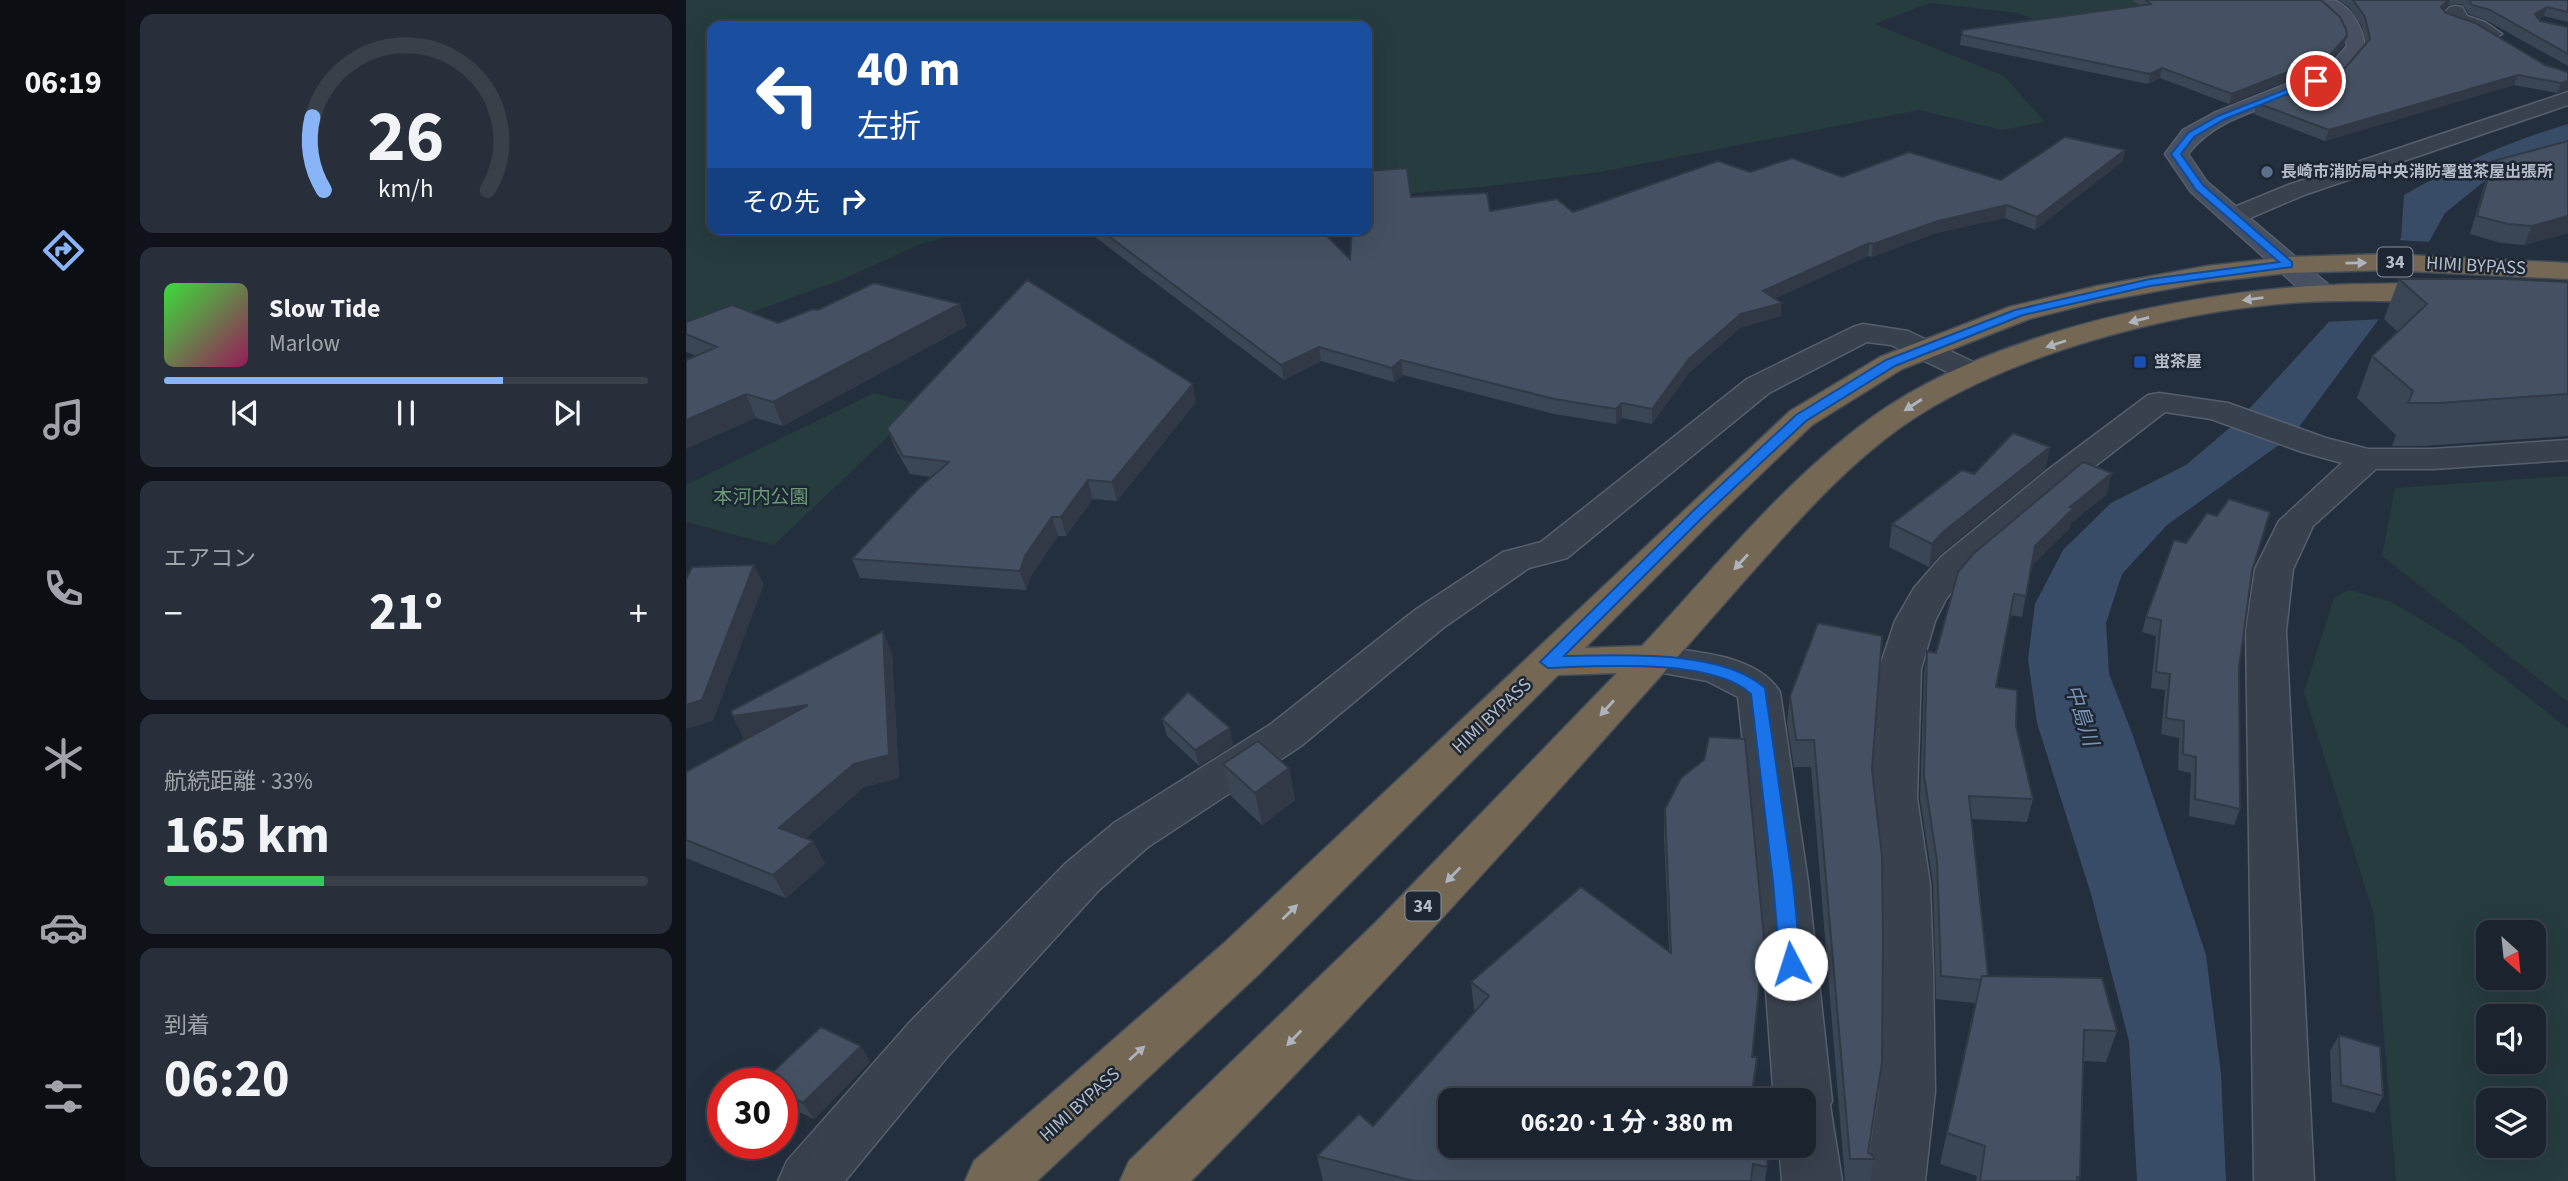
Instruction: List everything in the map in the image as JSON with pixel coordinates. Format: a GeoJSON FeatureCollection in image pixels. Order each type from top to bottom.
{"type":"FeatureCollection","features":[{"type":"Feature","properties":{"kind":"highway","name":"HIMI BYPASS"},"geometry":{"type":"LineString","coordinates":[[995,1181],[1241,959],[1699,513],[1801,418],[1891,363],[2019,313],[2097,294],[2207,274],[2288,265],[2387,262],[2568,271]]}},
{"type":"Feature","properties":{"kind":"highway","name":"HIMI BYPASS"},"geometry":{"type":"LineString","coordinates":[[1150,1181],[1218,1116],[1495,832],[1787,511],[1830,469],[1916,402],[1973,373],[2057,343],[2173,312],[2256,298],[2321,293],[2469,294]]}},
{"type":"Feature","properties":{"kind":"highway"},"geometry":{"type":"LineString","coordinates":[[1548,662],[1651,659]]}},
{"type":"Feature","properties":{"kind":"street"},"geometry":{"type":"LineString","coordinates":[[2321,293],[2199,187],[2176,154],[2191,135],[2221,118],[2336,71],[2356,47],[2355,32],[2337,10],[2322,0]]}},
{"type":"Feature","properties":{"kind":"street"},"geometry":{"type":"LineString","coordinates":[[2456,11],[2459,15],[2450,16],[2479,26],[2510,45]]}},
{"type":"Feature","properties":{"kind":"street"},"geometry":{"type":"LineString","coordinates":[[2234,216],[2296,190],[2568,98]]}},
{"type":"Feature","properties":{"kind":"street"},"geometry":{"type":"LineString","coordinates":[[808,1181],[929,1039],[1082,877],[1131,835],[1286,735],[1429,619],[1516,560],[1554,550],[1758,386],[1863,333],[1898,337],[1973,373]]}},
{"type":"Feature","properties":{"kind":"street"},"geometry":{"type":"LineString","coordinates":[[1895,1181],[1907,1091],[1905,884],[1894,798],[1900,669],[1915,621],[1928,596],[1954,565],[2061,476],[2159,402],[2217,410],[2340,452],[2433,459],[2568,450]]}},
{"type":"Feature","properties":{"kind":"street"},"geometry":{"type":"LineString","coordinates":[[2284,1181],[2266,631],[2274,569],[2297,521],[2340,452]]}},
{"type":"Feature","properties":{"kind":"street"},"geometry":{"type":"LineString","coordinates":[[1651,659],[1726,673],[1748,682],[1759,692],[1783,882],[1802,1088]]}},
{"type":"Feature","properties":{"kind":"street"},"geometry":{"type":"LineString","coordinates":[[1809,1158],[1812,1181]]}},
{"type":"Feature","properties":{"kind":"green space"},"geometry":{"type":"Polygon","coordinates":[[[686,0],[2138,0],[2156,7],[2042,23],[2018,13],[1930,3],[1874,24],[2004,76],[2045,122],[2002,130],[1919,110],[1600,172],[1482,187],[1372,197],[1372,21],[707,21],[707,235],[954,235],[918,245],[841,280],[686,336],[686,0]]]}},
{"type":"Feature","properties":{"kind":"green space","name":"本河内公園"},"geometry":{"type":"Polygon","coordinates":[[[874,393],[921,405],[774,545],[686,522],[686,485],[874,393]]]}},
{"type":"Feature","properties":{"kind":"green space"},"geometry":{"type":"Polygon","coordinates":[[[2568,476],[2568,702],[2382,556],[2395,488],[2568,476]]]}},
{"type":"Feature","properties":{"kind":"green space"},"geometry":{"type":"Polygon","coordinates":[[[2349,590],[2392,602],[2461,644],[2568,729],[2568,1181],[2396,1181],[2374,915],[2304,692],[2334,598],[2349,590]]]}},
{"type":"Feature","properties":{"kind":"water","name":"中島川"},"geometry":{"type":"Polygon","coordinates":[[[2568,124],[2568,144],[2497,171],[2445,213],[2407,281],[2293,435],[2167,525],[2122,574],[2106,623],[2109,674],[2132,733],[2206,955],[2221,1074],[2226,1181],[2137,1181],[2129,1041],[2091,894],[2037,723],[2028,659],[2035,604],[2063,550],[2111,503],[2186,465],[2239,420],[2326,325],[2401,238],[2404,195],[2484,155],[2568,124]]]}},
{"type":"Feature","properties":{"kind":"pier"},"geometry":{"type":"Polygon","coordinates":[[[2395,240],[2431,242],[2410,282],[2384,319],[2324,322],[2395,240]]]}},
{"type":"Feature","properties":{"kind":"building"},"geometry":{"type":"Polygon","coordinates":[[[2146,0],[2321,0],[2340,17],[2347,36],[2330,55],[2232,94],[2162,68],[2150,74],[1962,35],[1962,30],[2151,4],[2146,0]]]}},
{"type":"Feature","properties":{"kind":"building"},"geometry":{"type":"Polygon","coordinates":[[[2353,0],[2448,0],[2441,7],[2446,13],[2475,23],[2545,65],[2568,72],[2568,81],[2561,83],[2518,75],[2329,130],[2257,103],[2345,68],[2370,39],[2365,17],[2353,0]]]}},
{"type":"Feature","properties":{"kind":"building"},"geometry":{"type":"Polygon","coordinates":[[[2469,0],[2568,0],[2568,12],[2547,7],[2535,14],[2540,21],[2568,27],[2568,54],[2490,10],[2472,5],[2469,0]]]}},
{"type":"Feature","properties":{"kind":"building"},"geometry":{"type":"Polygon","coordinates":[[[2065,137],[2125,150],[2037,217],[2007,205],[1938,221],[1873,244],[1869,243],[1763,291],[1782,303],[1741,314],[1689,359],[1652,409],[1622,403],[1616,409],[1554,399],[1401,360],[1392,368],[1319,347],[1281,365],[1107,235],[1326,235],[1350,259],[1352,235],[1372,235],[1372,171],[1407,168],[1411,197],[1487,193],[1490,211],[1557,199],[1573,212],[1718,161],[1750,172],[1792,158],[1842,177],[1909,152],[2001,180],[2065,137]]]}},
{"type":"Feature","properties":{"kind":"building"},"geometry":{"type":"Polygon","coordinates":[[[2568,141],[2568,216],[2532,226],[2508,224],[2477,216],[2493,161],[2568,141]]]}},
{"type":"Feature","properties":{"kind":"building"},"geometry":{"type":"Polygon","coordinates":[[[2399,279],[2568,282],[2568,394],[2408,403],[2413,391],[2372,356],[2427,304],[2399,279]]]}},
{"type":"Feature","properties":{"kind":"building"},"geometry":{"type":"Polygon","coordinates":[[[1027,280],[1193,384],[1112,482],[1088,480],[1061,517],[1052,517],[1025,556],[1020,571],[852,559],[920,487],[949,462],[903,456],[887,428],[1027,280]]]}},
{"type":"Feature","properties":{"kind":"building"},"geometry":{"type":"Polygon","coordinates":[[[874,283],[960,304],[773,402],[746,394],[686,420],[686,360],[717,347],[686,334],[686,322],[732,305],[778,323],[813,309],[818,310],[874,283]]]}},
{"type":"Feature","properties":{"kind":"building"},"geometry":{"type":"Polygon","coordinates":[[[2013,433],[2050,447],[1943,532],[1932,544],[1892,524],[1962,470],[1974,474],[2013,433]]]}},
{"type":"Feature","properties":{"kind":"building"},"geometry":{"type":"Polygon","coordinates":[[[2083,462],[2112,473],[2070,507],[2074,508],[2035,546],[2026,596],[2014,594],[1996,687],[2017,690],[2016,726],[2033,799],[1969,796],[1988,976],[1982,976],[1981,980],[1941,976],[1937,861],[1924,775],[1927,651],[1936,653],[1958,572],[1973,554],[2083,462]]]}},
{"type":"Feature","properties":{"kind":"building"},"geometry":{"type":"Polygon","coordinates":[[[2229,499],[2270,512],[2252,571],[2239,668],[2240,809],[2195,799],[2196,757],[2183,754],[2184,721],[2166,718],[2170,674],[2156,672],[2161,620],[2146,617],[2174,540],[2186,543],[2207,513],[2217,516],[2229,499]]]}},
{"type":"Feature","properties":{"kind":"building"},"geometry":{"type":"Polygon","coordinates":[[[754,565],[702,700],[686,705],[686,579],[692,567],[754,565]]]}},
{"type":"Feature","properties":{"kind":"building"},"geometry":{"type":"Polygon","coordinates":[[[1818,623],[1882,636],[1872,770],[1882,856],[1883,939],[1882,1062],[1868,1153],[1874,1156],[1874,1159],[1850,1159],[1814,740],[1796,740],[1790,696],[1818,623]]]}},
{"type":"Feature","properties":{"kind":"building"},"geometry":{"type":"Polygon","coordinates":[[[883,631],[889,755],[854,764],[779,828],[813,841],[773,875],[686,840],[686,772],[808,705],[733,716],[731,711],[883,631]]]}},
{"type":"Feature","properties":{"kind":"building"},"geometry":{"type":"Polygon","coordinates":[[[1188,692],[1230,728],[1195,750],[1162,719],[1188,692]]]}},
{"type":"Feature","properties":{"kind":"building"},"geometry":{"type":"Polygon","coordinates":[[[1709,737],[1745,739],[1764,938],[1752,1057],[1757,1057],[1753,1088],[1438,1088],[1438,1158],[1768,1158],[1767,1167],[1753,1164],[1751,1181],[1413,1181],[1317,1156],[1359,1114],[1373,1126],[1489,996],[1471,982],[1581,887],[1671,953],[1665,809],[1681,778],[1704,760],[1709,737]]]}},
{"type":"Feature","properties":{"kind":"building"},"geometry":{"type":"Polygon","coordinates":[[[1258,741],[1289,768],[1255,793],[1223,764],[1258,741]]]}},
{"type":"Feature","properties":{"kind":"building"},"geometry":{"type":"Polygon","coordinates":[[[1982,976],[2102,978],[2117,1031],[2084,1030],[2080,1177],[2077,1177],[2077,1181],[1980,1181],[1985,1146],[1947,1133],[1982,976]]]}},
{"type":"Feature","properties":{"kind":"building"},"geometry":{"type":"Polygon","coordinates":[[[821,1027],[861,1046],[803,1103],[798,1100],[798,1068],[777,1068],[821,1027]]]}},
{"type":"Feature","properties":{"kind":"building"},"geometry":{"type":"Polygon","coordinates":[[[2339,1035],[2380,1047],[2383,1096],[2341,1085],[2339,1035]]]}},
{"type":"Feature","properties":{"kind":"place","name":"長崎市消防局中央消防署蛍茶屋出張所"},"geometry":{"type":"Point","coordinates":[2267,172]}},
{"type":"Feature","properties":{"kind":"place","name":"蛍茶屋"},"geometry":{"type":"Point","coordinates":[2140,362]}},
{"type":"Feature","properties":{"kind":"route"},"geometry":{"type":"LineString","coordinates":[[1791,964],[1759,692],[1736,676],[1651,659],[1548,662],[1699,513],[1801,418],[1891,363],[2019,313],[2150,283],[2288,265],[2199,187],[2176,154],[2191,135],[2221,118],[2316,81]]}}]}
